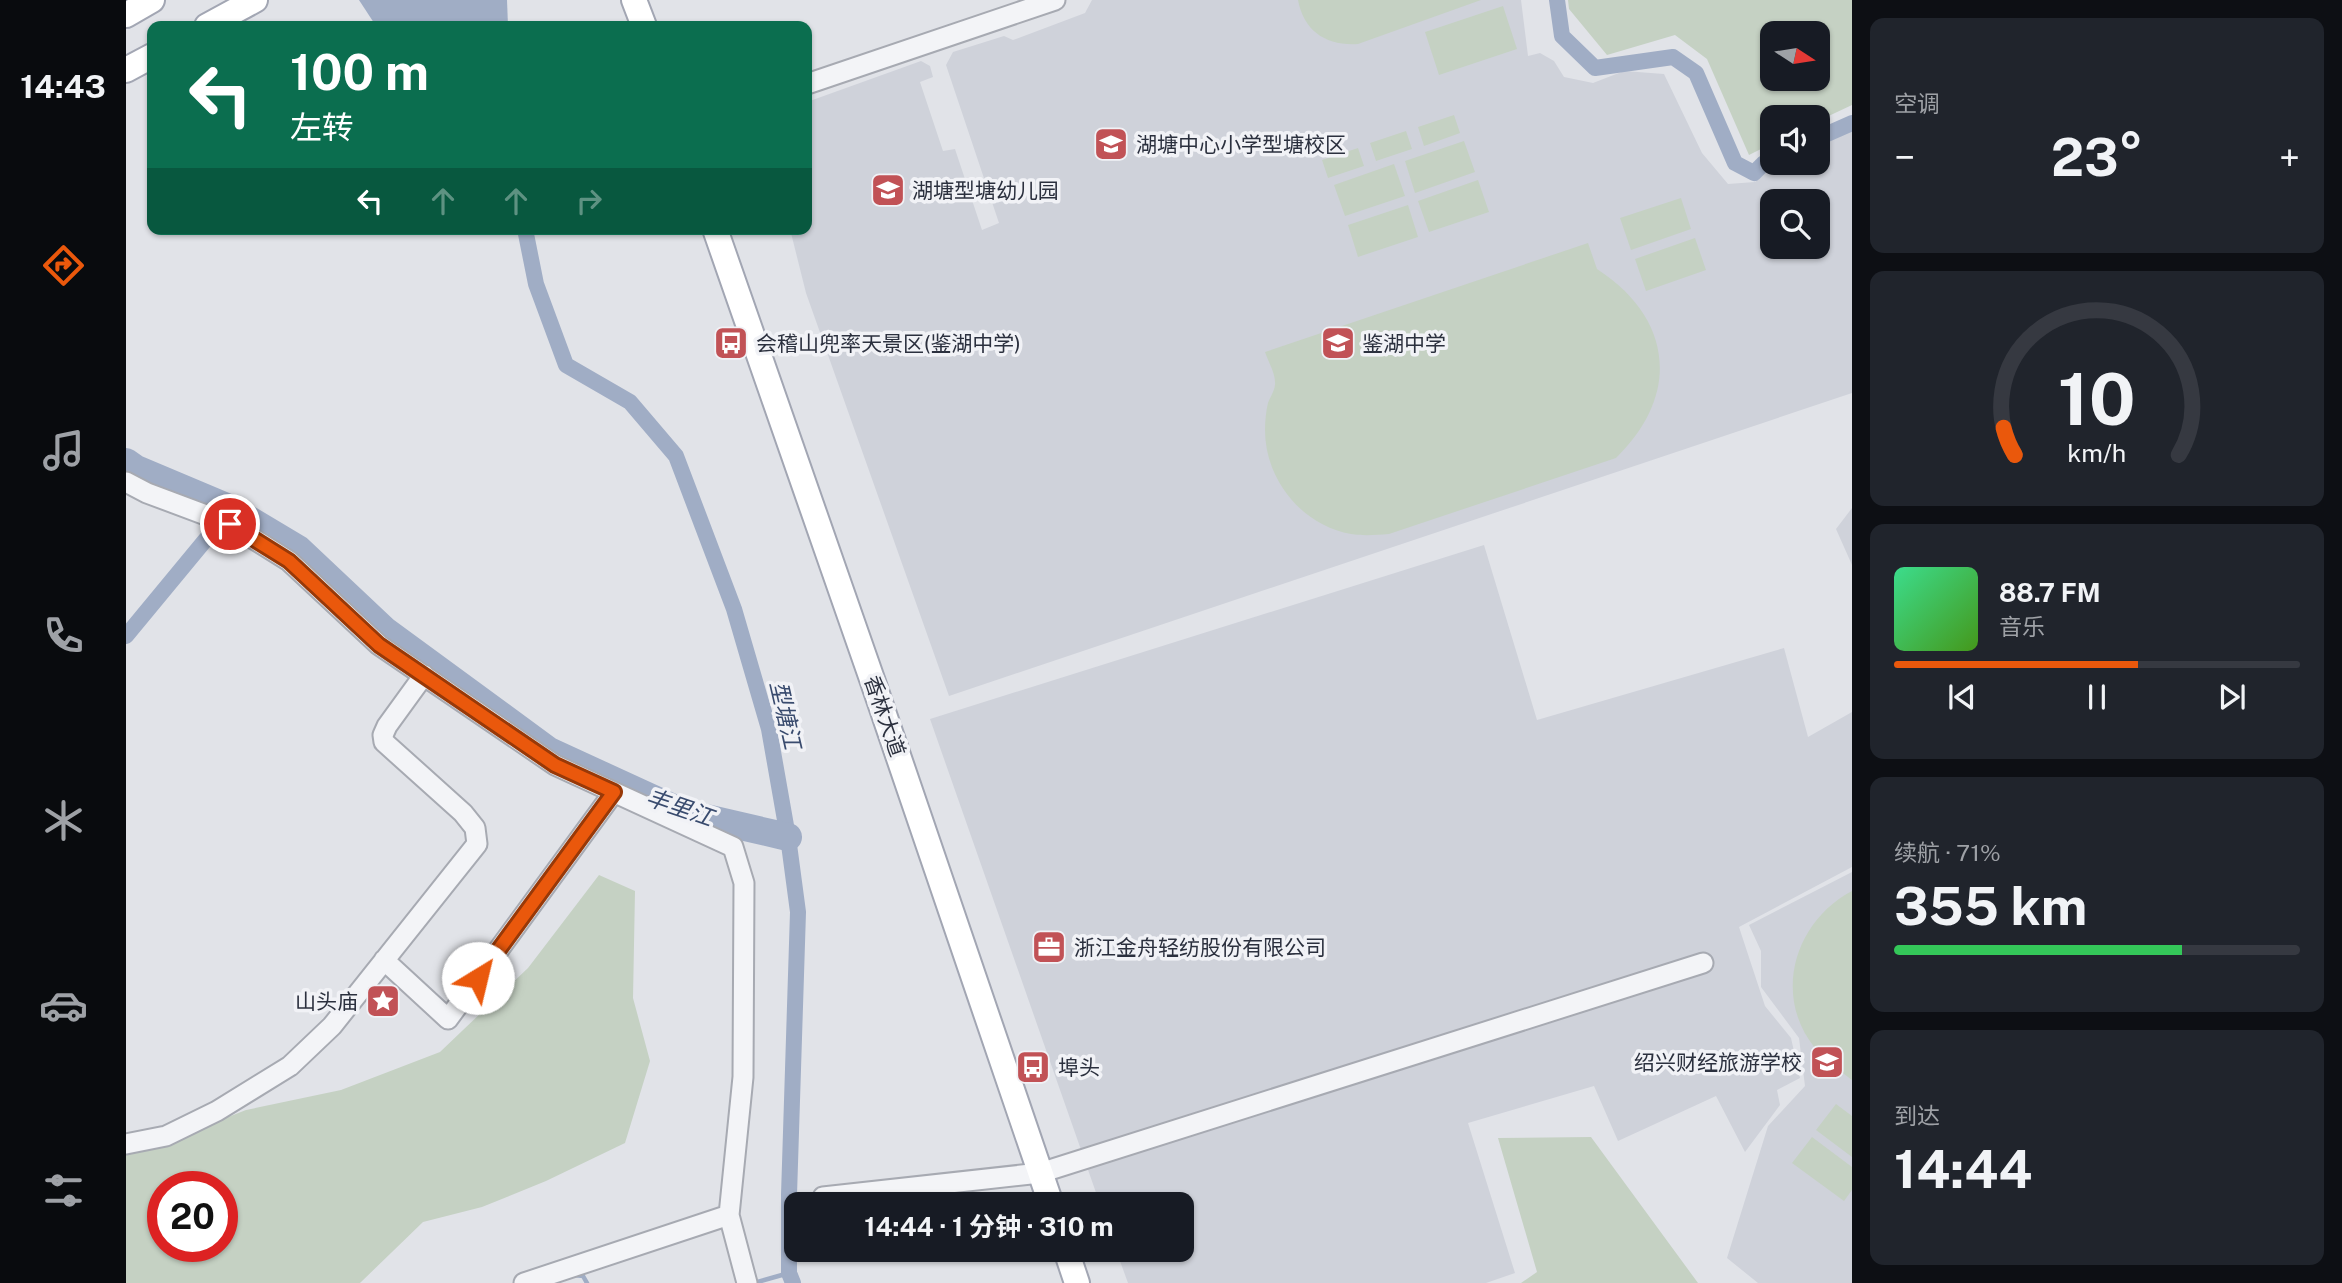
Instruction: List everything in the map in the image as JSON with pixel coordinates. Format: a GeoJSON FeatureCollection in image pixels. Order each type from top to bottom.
{"type":"FeatureCollection","features":[{"type":"Feature","properties":{"kind":"main road"},"geometry":{"type":"LineString","coordinates":[[126,15],[152,0]]}},
{"type":"Feature","properties":{"kind":"main road"},"geometry":{"type":"LineString","coordinates":[[216,21],[255,0]]}},
{"type":"Feature","properties":{"kind":"main road"},"geometry":{"type":"LineString","coordinates":[[634,0],[642,21]]}},
{"type":"Feature","properties":{"kind":"main road"},"geometry":{"type":"LineString","coordinates":[[126,71],[147,59]]}},
{"type":"Feature","properties":{"kind":"main road","name":"香林大道"},"geometry":{"type":"LineString","coordinates":[[717,235],[891,733],[1047,1192]]}},
{"type":"Feature","properties":{"kind":"main road"},"geometry":{"type":"LineString","coordinates":[[1070,1262],[1077,1283]]}},
{"type":"Feature","properties":{"kind":"street"},"geometry":{"type":"LineString","coordinates":[[812,82],[1055,0]]}},
{"type":"Feature","properties":{"kind":"street"},"geometry":{"type":"LineString","coordinates":[[126,482],[147,493],[222,520],[289,561],[379,645],[555,765],[733,847],[744,883],[743,1077],[729,1215],[746,1282]]}},
{"type":"Feature","properties":{"kind":"street"},"geometry":{"type":"LineString","coordinates":[[126,1144],[166,1136],[216,1111],[290,1066],[332,1026],[477,844],[475,828],[463,813],[384,742],[383,735],[387,726],[424,675]]}},
{"type":"Feature","properties":{"kind":"street"},"geometry":{"type":"LineString","coordinates":[[384,960],[448,1020],[614,792]]}},
{"type":"Feature","properties":{"kind":"street"},"geometry":{"type":"LineString","coordinates":[[868,1192],[1040,1173],[1703,962]]}},
{"type":"Feature","properties":{"kind":"street"},"geometry":{"type":"LineString","coordinates":[[524,1283],[729,1215]]}},
{"type":"Feature","properties":{"kind":"shaded area","name":"鉴湖中学"},"geometry":{"type":"Polygon","coordinates":[[[1092,0],[1521,0],[1528,56],[1540,53],[1554,61],[1564,77],[1593,83],[1624,71],[1664,74],[1702,153],[1728,184],[1755,182],[1762,175],[1830,175],[1830,138],[1852,128],[1852,393],[949,696],[806,293],[792,235],[812,235],[812,100],[921,61],[930,66],[933,77],[920,82],[943,151],[955,149],[982,230],[999,223],[946,65],[953,52],[1004,36],[1013,40],[1085,13],[1092,0]]]}},
{"type":"Feature","properties":{"kind":"shaded area"},"geometry":{"type":"Polygon","coordinates":[[[1852,508],[1852,565],[1836,529],[1852,508]]]}},
{"type":"Feature","properties":{"kind":"shaded area"},"geometry":{"type":"Polygon","coordinates":[[[1484,545],[1537,720],[1784,648],[1808,737],[1852,712],[1852,867],[1739,927],[1765,1006],[1791,1038],[1800,1078],[1777,1090],[1780,1105],[1745,1152],[1716,1096],[1618,1141],[1594,1086],[1468,1123],[1515,1273],[1486,1283],[1128,1283],[1120,1262],[1194,1262],[1194,1192],[1096,1192],[930,719],[1484,545]]]}},
{"type":"Feature","properties":{"kind":"shaded area","name":"绍兴财经旅游学校"},"geometry":{"type":"Polygon","coordinates":[[[1852,872],[1852,1283],[1758,1283],[1727,1258],[1768,1126],[1805,1086],[1799,1038],[1761,987],[1761,951],[1749,925],[1852,872]]]}},
{"type":"Feature","properties":{"kind":"green space"},"geometry":{"type":"Polygon","coordinates":[[[1298,0],[1481,0],[1358,44],[1347,44],[1327,39],[1311,29],[1298,0]]]}},
{"type":"Feature","properties":{"kind":"green space"},"geometry":{"type":"Polygon","coordinates":[[[1568,0],[1852,0],[1852,105],[1830,115],[1830,105],[1760,105],[1760,150],[1749,155],[1707,59],[1675,35],[1607,55],[1569,9],[1568,0]]]}},
{"type":"Feature","properties":{"kind":"green space"},"geometry":{"type":"Polygon","coordinates":[[[1503,6],[1517,49],[1439,75],[1425,32],[1503,6]]]}},
{"type":"Feature","properties":{"kind":"green space"},"geometry":{"type":"Polygon","coordinates":[[[1454,115],[1460,133],[1424,146],[1418,127],[1454,115]]]}},
{"type":"Feature","properties":{"kind":"green space"},"geometry":{"type":"Polygon","coordinates":[[[1406,131],[1412,149],[1376,161],[1370,143],[1406,131]]]}},
{"type":"Feature","properties":{"kind":"green space"},"geometry":{"type":"Polygon","coordinates":[[[1464,141],[1475,172],[1415,193],[1405,161],[1464,141]]]}},
{"type":"Feature","properties":{"kind":"green space"},"geometry":{"type":"Polygon","coordinates":[[[1358,148],[1364,166],[1328,178],[1322,160],[1358,148]]]}},
{"type":"Feature","properties":{"kind":"green space"},"geometry":{"type":"Polygon","coordinates":[[[1394,164],[1405,196],[1345,216],[1334,185],[1394,164]]]}},
{"type":"Feature","properties":{"kind":"green space"},"geometry":{"type":"Polygon","coordinates":[[[1478,180],[1489,212],[1429,232],[1418,201],[1478,180]]]}},
{"type":"Feature","properties":{"kind":"green space"},"geometry":{"type":"Polygon","coordinates":[[[1681,198],[1691,229],[1631,250],[1620,218],[1681,198]]]}},
{"type":"Feature","properties":{"kind":"green space"},"geometry":{"type":"Polygon","coordinates":[[[1408,205],[1418,237],[1358,257],[1348,225],[1408,205]]]}},
{"type":"Feature","properties":{"kind":"green space"},"geometry":{"type":"Polygon","coordinates":[[[1695,238],[1706,270],[1646,291],[1635,259],[1695,238]]]}},
{"type":"Feature","properties":{"kind":"green space"},"geometry":{"type":"Polygon","coordinates":[[[1588,243],[1597,269],[1622,289],[1641,310],[1654,334],[1659,358],[1659,383],[1651,409],[1637,434],[1616,458],[1389,534],[1356,535],[1333,529],[1316,521],[1289,497],[1271,466],[1267,448],[1266,413],[1275,385],[1265,352],[1588,243]]]}},
{"type":"Feature","properties":{"kind":"green space"},"geometry":{"type":"Polygon","coordinates":[[[599,875],[635,891],[633,998],[650,1061],[625,1143],[546,1181],[482,1207],[423,1222],[360,1283],[126,1283],[126,1151],[167,1141],[246,1110],[341,1090],[440,1052],[528,968],[599,875]]]}},
{"type":"Feature","properties":{"kind":"green space"},"geometry":{"type":"Polygon","coordinates":[[[1852,891],[1852,1080],[1819,1053],[1802,1027],[1795,1005],[1793,983],[1796,961],[1804,940],[1816,921],[1832,904],[1852,891]]]}},
{"type":"Feature","properties":{"kind":"green space"},"geometry":{"type":"Polygon","coordinates":[[[1836,1104],[1852,1116],[1852,1157],[1816,1130],[1836,1104]]]}},
{"type":"Feature","properties":{"kind":"green space"},"geometry":{"type":"Polygon","coordinates":[[[1591,1137],[1698,1283],[1521,1283],[1537,1272],[1498,1138],[1591,1137]]]}},
{"type":"Feature","properties":{"kind":"green space"},"geometry":{"type":"Polygon","coordinates":[[[1812,1137],[1852,1167],[1852,1190],[1844,1201],[1792,1163],[1812,1137]]]}},
{"type":"Feature","properties":{"kind":"water"},"geometry":{"type":"Polygon","coordinates":[[[359,0],[507,0],[508,21],[373,21],[359,0]]]}},
{"type":"Feature","properties":{"kind":"waterway"},"geometry":{"type":"LineString","coordinates":[[1557,0],[1562,36],[1595,68],[1673,57],[1696,73],[1735,163],[1754,173],[1760,167]]}},
{"type":"Feature","properties":{"kind":"waterway"},"geometry":{"type":"LineString","coordinates":[[1830,133],[1852,123]]}},
{"type":"Feature","properties":{"kind":"waterway","name":"型塘江"},"geometry":{"type":"LineString","coordinates":[[526,235],[536,284],[566,365],[630,402],[676,456],[734,609],[769,729],[798,912],[789,1195],[789,1273],[793,1283]]}},
{"type":"Feature","properties":{"kind":"waterway","name":"丰里江"},"geometry":{"type":"LineString","coordinates":[[126,462],[136,469],[231,509],[298,549],[384,630],[549,751],[684,813],[788,837]]}},
{"type":"Feature","properties":{"kind":"waterway"},"geometry":{"type":"LineString","coordinates":[[126,636],[231,509]]}},
{"type":"Feature","properties":{"kind":"waterway"},"geometry":{"type":"LineString","coordinates":[[754,1283],[789,1273]]}},
{"type":"Feature","properties":{"kind":"waterway"},"geometry":{"type":"LineString","coordinates":[[574,1275],[583,1276],[587,1283]]}},
{"type":"Feature","properties":{"kind":"place","name":"湖塘中心小学型塘校区"},"geometry":{"type":"Point","coordinates":[1111,144]}},
{"type":"Feature","properties":{"kind":"place","name":"湖塘型塘幼儿园"},"geometry":{"type":"Point","coordinates":[888,190]}},
{"type":"Feature","properties":{"kind":"place","name":"会稽山兜率天景区(鉴湖中学)"},"geometry":{"type":"Point","coordinates":[731,343]}},
{"type":"Feature","properties":{"kind":"place","name":"鉴湖中学"},"geometry":{"type":"Point","coordinates":[1338,343]}},
{"type":"Feature","properties":{"kind":"place","name":"浙江金舟轻纺股份有限公司"},"geometry":{"type":"Point","coordinates":[1049,947]}},
{"type":"Feature","properties":{"kind":"place","name":"山头庙"},"geometry":{"type":"Point","coordinates":[383,1001]}},
{"type":"Feature","properties":{"kind":"place","name":"绍兴财经旅游学校"},"geometry":{"type":"Point","coordinates":[1827,1062]}},
{"type":"Feature","properties":{"kind":"place","name":"埠头"},"geometry":{"type":"Point","coordinates":[1033,1067]}},
{"type":"Feature","properties":{"kind":"route"},"geometry":{"type":"LineString","coordinates":[[230,524],[289,561],[379,645],[555,765],[614,792],[478,978]]}}]}
